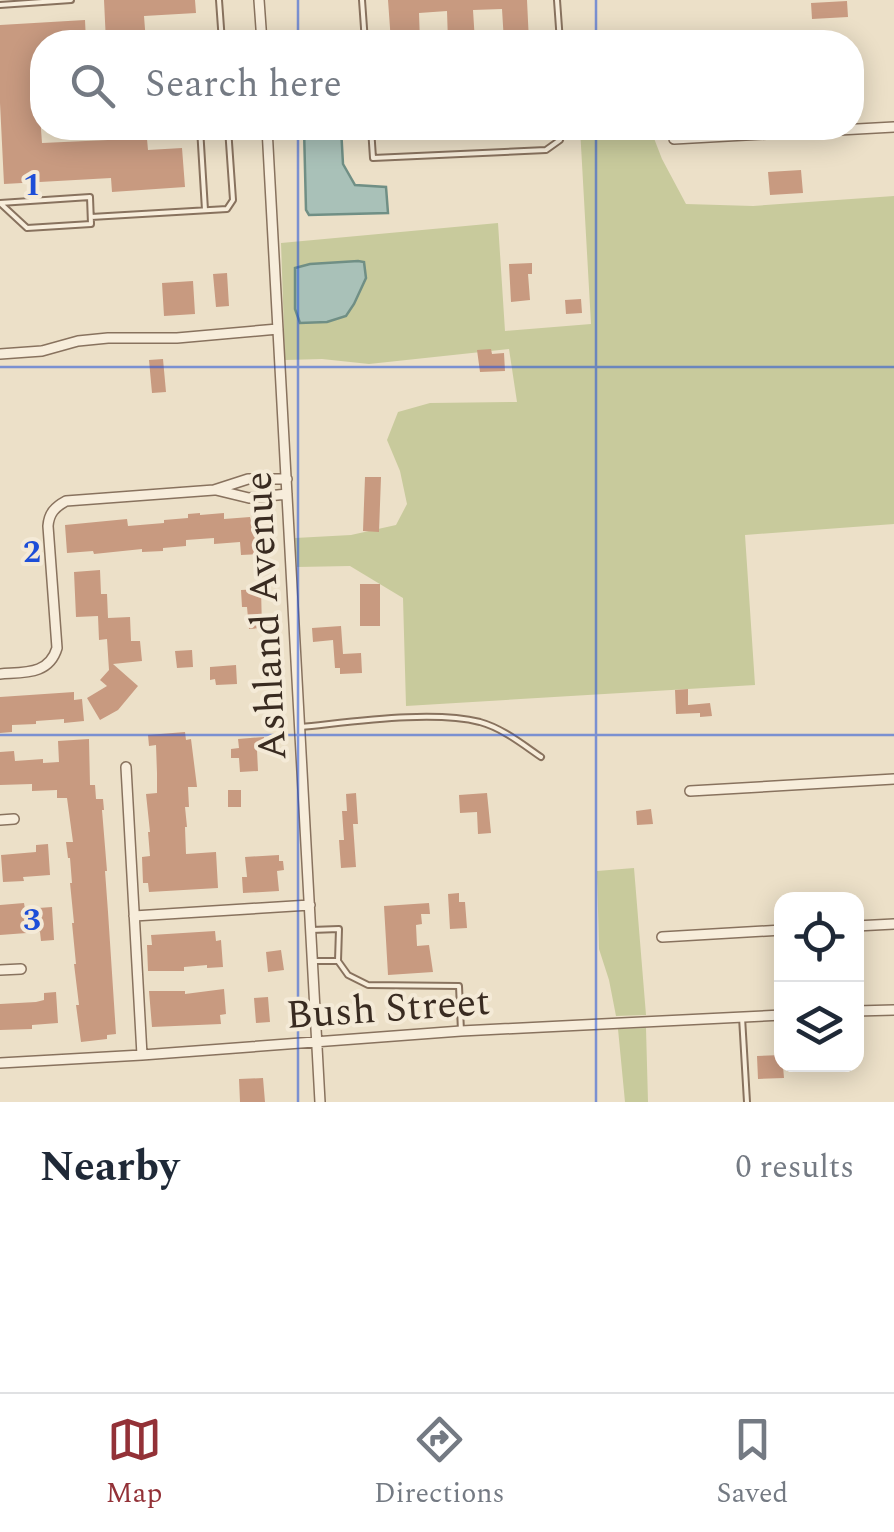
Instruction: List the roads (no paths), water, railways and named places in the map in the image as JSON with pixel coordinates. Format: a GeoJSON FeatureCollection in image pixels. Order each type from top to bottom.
{"type":"FeatureCollection","features":[{"type":"Feature","properties":{"kind":"street"},"geometry":{"type":"LineString","coordinates":[[260,0],[261,30]]}},
{"type":"Feature","properties":{"kind":"street"},"geometry":{"type":"LineString","coordinates":[[864,128],[894,126]]}},
{"type":"Feature","properties":{"kind":"street","name":"Ashland Avenue"},"geometry":{"type":"LineString","coordinates":[[268,140],[320,1102]]}},
{"type":"Feature","properties":{"kind":"street"},"geometry":{"type":"LineString","coordinates":[[0,354],[108,338],[176,338],[278,329]]}},
{"type":"Feature","properties":{"kind":"street"},"geometry":{"type":"LineString","coordinates":[[0,674],[37,671],[54,656],[48,526],[58,505],[66,501],[214,490],[248,479],[286,479]]}},
{"type":"Feature","properties":{"kind":"street"},"geometry":{"type":"LineString","coordinates":[[214,490],[249,498],[287,494]]}},
{"type":"Feature","properties":{"kind":"street"},"geometry":{"type":"LineString","coordinates":[[126,766],[142,1056]]}},
{"type":"Feature","properties":{"kind":"street"},"geometry":{"type":"LineString","coordinates":[[690,790],[894,779]]}},
{"type":"Feature","properties":{"kind":"street"},"geometry":{"type":"LineString","coordinates":[[0,820],[14,819]]}},
{"type":"Feature","properties":{"kind":"street"},"geometry":{"type":"LineString","coordinates":[[134,916],[310,905]]}},
{"type":"Feature","properties":{"kind":"street"},"geometry":{"type":"LineString","coordinates":[[864,926],[894,924]]}},
{"type":"Feature","properties":{"kind":"street"},"geometry":{"type":"LineString","coordinates":[[662,936],[774,930]]}},
{"type":"Feature","properties":{"kind":"street"},"geometry":{"type":"LineString","coordinates":[[0,970],[20,969]]}},
{"type":"Feature","properties":{"kind":"street"},"geometry":{"type":"LineString","coordinates":[[864,1012],[894,1010]]}},
{"type":"Feature","properties":{"kind":"street","name":"Bush Street"},"geometry":{"type":"LineString","coordinates":[[0,1063],[460,1031],[774,1015]]}},
{"type":"Feature","properties":{"kind":"lane"},"geometry":{"type":"LineString","coordinates":[[0,5],[71,0]]}},
{"type":"Feature","properties":{"kind":"lane"},"geometry":{"type":"LineString","coordinates":[[219,0],[221,30]]}},
{"type":"Feature","properties":{"kind":"lane"},"geometry":{"type":"LineString","coordinates":[[362,0],[364,30]]}},
{"type":"Feature","properties":{"kind":"lane"},"geometry":{"type":"LineString","coordinates":[[557,0],[559,30]]}},
{"type":"Feature","properties":{"kind":"lane"},"geometry":{"type":"LineString","coordinates":[[201,140],[205,210]]}},
{"type":"Feature","properties":{"kind":"lane"},"geometry":{"type":"LineString","coordinates":[[91,217],[226,209],[232,200],[229,140]]}},
{"type":"Feature","properties":{"kind":"lane"},"geometry":{"type":"LineString","coordinates":[[372,140],[374,158],[546,150],[560,140]]}},
{"type":"Feature","properties":{"kind":"lane"},"geometry":{"type":"LineString","coordinates":[[90,197],[92,224],[27,228],[0,203],[90,197]]}},
{"type":"Feature","properties":{"kind":"lane"},"geometry":{"type":"LineString","coordinates":[[301,727],[457,719],[483,723],[541,756]]}},
{"type":"Feature","properties":{"kind":"lane"},"geometry":{"type":"LineString","coordinates":[[312,930],[339,929],[338,961],[348,975],[368,985],[460,986],[460,1031]]}},
{"type":"Feature","properties":{"kind":"lane"},"geometry":{"type":"LineString","coordinates":[[313,961],[338,961]]}},
{"type":"Feature","properties":{"kind":"lane"},"geometry":{"type":"LineString","coordinates":[[742,1017],[747,1102]]}}]}
